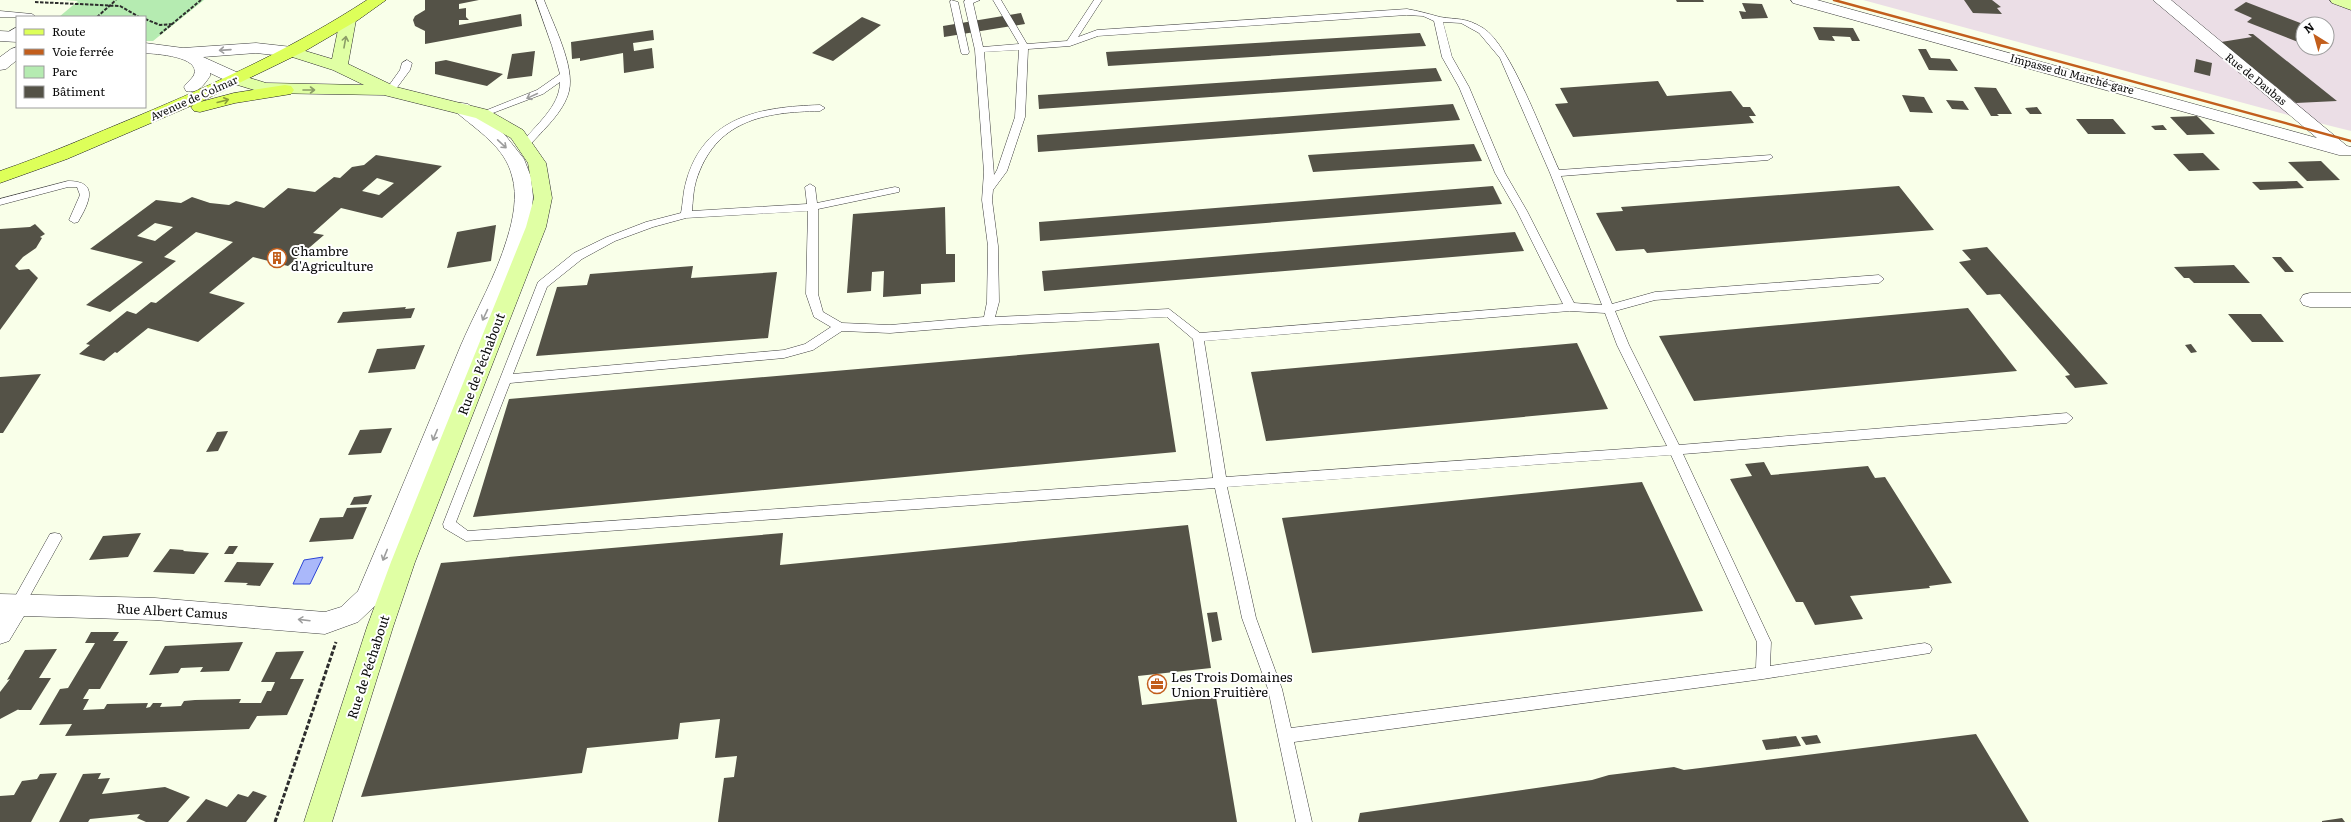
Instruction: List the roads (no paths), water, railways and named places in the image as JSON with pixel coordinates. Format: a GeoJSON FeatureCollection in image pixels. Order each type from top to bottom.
{"type":"FeatureCollection","features":[{"type":"Feature","properties":{"kind":"main road","name":"Avenue de Colmar"},"geometry":{"type":"LineString","coordinates":[[0,176],[105,137],[229,76],[266,49],[356,0]]}},
{"type":"Feature","properties":{"kind":"main road","name":"Avenue de Colmar"},"geometry":{"type":"LineString","coordinates":[[146,107],[192,87],[229,76],[292,52],[348,20],[378,0]]}},
{"type":"Feature","properties":{"kind":"main road"},"geometry":{"type":"LineString","coordinates":[[105,137],[234,98],[285,90]]}},
{"type":"Feature","properties":{"kind":"main road","name":"Avenue de Colmar"},"geometry":{"type":"LineString","coordinates":[[0,164],[144,108]]}},
{"type":"Feature","properties":{"kind":"street","name":"Impasse du Marché-gare"},"geometry":{"type":"LineString","coordinates":[[1799,0],[2348,154]]}},
{"type":"Feature","properties":{"kind":"street","name":"Rue de Daubas"},"geometry":{"type":"LineString","coordinates":[[2160,0],[2348,154]]}},
{"type":"Feature","properties":{"kind":"street"},"geometry":{"type":"LineString","coordinates":[[2338,0],[2351,5]]}},
{"type":"Feature","properties":{"kind":"street"},"geometry":{"type":"LineString","coordinates":[[339,66],[348,20]]}},
{"type":"Feature","properties":{"kind":"street"},"geometry":{"type":"LineString","coordinates":[[146,48],[183,53],[266,49],[292,52]]}},
{"type":"Feature","properties":{"kind":"street","name":"Rue de Péchabout"},"geometry":{"type":"LineString","coordinates":[[292,52],[339,66],[390,90],[472,111],[517,134],[526,144],[537,163],[543,198],[536,227],[403,562],[380,627],[318,822]]}},
{"type":"Feature","properties":{"kind":"street"},"geometry":{"type":"LineString","coordinates":[[0,65],[16,53]]}},
{"type":"Feature","properties":{"kind":"street"},"geometry":{"type":"LineString","coordinates":[[183,53],[198,62],[229,76],[264,88],[285,90],[390,90]]}},
{"type":"Feature","properties":{"kind":"street"},"geometry":{"type":"LineString","coordinates":[[192,87],[202,76],[202,69],[198,62]]}},
{"type":"Feature","properties":{"kind":"street","name":"Rue Albert Camus"},"geometry":{"type":"LineString","coordinates":[[8,605],[155,609],[326,623],[339,630],[368,597],[483,318],[502,278],[520,227],[524,208],[525,182],[515,158],[472,111]]}},
{"type":"Feature","properties":{"kind":"street"},"geometry":{"type":"LineString","coordinates":[[2310,300],[2351,300]]}},
{"type":"Feature","properties":{"kind":"street"},"geometry":{"type":"LineString","coordinates":[[0,633],[8,605]]}},
{"type":"Feature","properties":{"kind":"lane"},"geometry":{"type":"LineString","coordinates":[[526,144],[554,110],[564,91],[564,74],[540,0]]}},
{"type":"Feature","properties":{"kind":"lane"},"geometry":{"type":"LineString","coordinates":[[988,190],[1002,171],[1020,117],[1024,46],[996,0]]}},
{"type":"Feature","properties":{"kind":"lane"},"geometry":{"type":"LineString","coordinates":[[1070,43],[1098,0]]}},
{"type":"Feature","properties":{"kind":"lane"},"geometry":{"type":"LineString","coordinates":[[965,52],[953,1],[972,1],[979,50],[989,172],[987,200],[993,246],[993,302],[989,321]]}},
{"type":"Feature","properties":{"kind":"lane"},"geometry":{"type":"LineString","coordinates":[[0,14],[21,16]]}},
{"type":"Feature","properties":{"kind":"lane"},"geometry":{"type":"LineString","coordinates":[[979,50],[1070,43],[1097,33],[1392,14],[1424,14],[1438,19],[1463,21],[1482,31],[1504,57],[1555,173],[1607,309],[1675,450],[1764,642],[1763,673]]}},
{"type":"Feature","properties":{"kind":"lane"},"geometry":{"type":"LineString","coordinates":[[1438,19],[1447,57],[1464,87],[1500,173],[1522,211],[1570,307]]}},
{"type":"Feature","properties":{"kind":"lane"},"geometry":{"type":"LineString","coordinates":[[390,90],[405,70],[407,63]]}},
{"type":"Feature","properties":{"kind":"lane"},"geometry":{"type":"LineString","coordinates":[[472,111],[540,92],[564,74]]}},
{"type":"Feature","properties":{"kind":"lane"},"geometry":{"type":"LineString","coordinates":[[686,215],[691,182],[697,164],[714,137],[726,128],[758,114],[780,110],[820,108]]}},
{"type":"Feature","properties":{"kind":"lane"},"geometry":{"type":"LineString","coordinates":[[1555,173],[1768,157]]}},
{"type":"Feature","properties":{"kind":"lane"},"geometry":{"type":"LineString","coordinates":[[0,202],[68,184],[79,184],[83,187],[85,195],[74,220]]}},
{"type":"Feature","properties":{"kind":"lane"},"geometry":{"type":"LineString","coordinates":[[810,187],[812,207],[812,294],[818,314],[840,327],[890,329],[989,321],[1169,313],[1198,337],[1220,482],[1249,618],[1274,689],[1304,822]]}},
{"type":"Feature","properties":{"kind":"lane"},"geometry":{"type":"LineString","coordinates":[[895,190],[812,207],[686,215],[650,224],[611,239],[578,256],[542,285],[449,524],[466,536],[1675,450],[2067,418]]}},
{"type":"Feature","properties":{"kind":"lane"},"geometry":{"type":"LineString","coordinates":[[1198,337],[1570,307],[1607,309],[1655,296],[1879,279]]}},
{"type":"Feature","properties":{"kind":"lane"},"geometry":{"type":"LineString","coordinates":[[506,379],[784,354],[809,347],[840,327]]}},
{"type":"Feature","properties":{"kind":"lane"},"geometry":{"type":"LineString","coordinates":[[8,605],[55,538]]}},
{"type":"Feature","properties":{"kind":"lane"},"geometry":{"type":"LineString","coordinates":[[1285,736],[1763,673],[1925,649]]}},
{"type":"Feature","properties":{"kind":"water"},"geometry":{"type":"Polygon","coordinates":[[[323,557],[310,584],[293,584],[304,560],[323,557]]]}},
{"type":"Feature","properties":{"kind":"railway"},"geometry":{"type":"LineString","coordinates":[[1834,0],[2351,141]]}},
{"type":"Feature","properties":{"kind":"place","name":"Chambre d'Agriculture"},"geometry":{"type":"Point","coordinates":[277,258]}},
{"type":"Feature","properties":{"kind":"place","name":"Les Trois Domaines Union Fruitière"},"geometry":{"type":"Point","coordinates":[1157,684]}}]}
